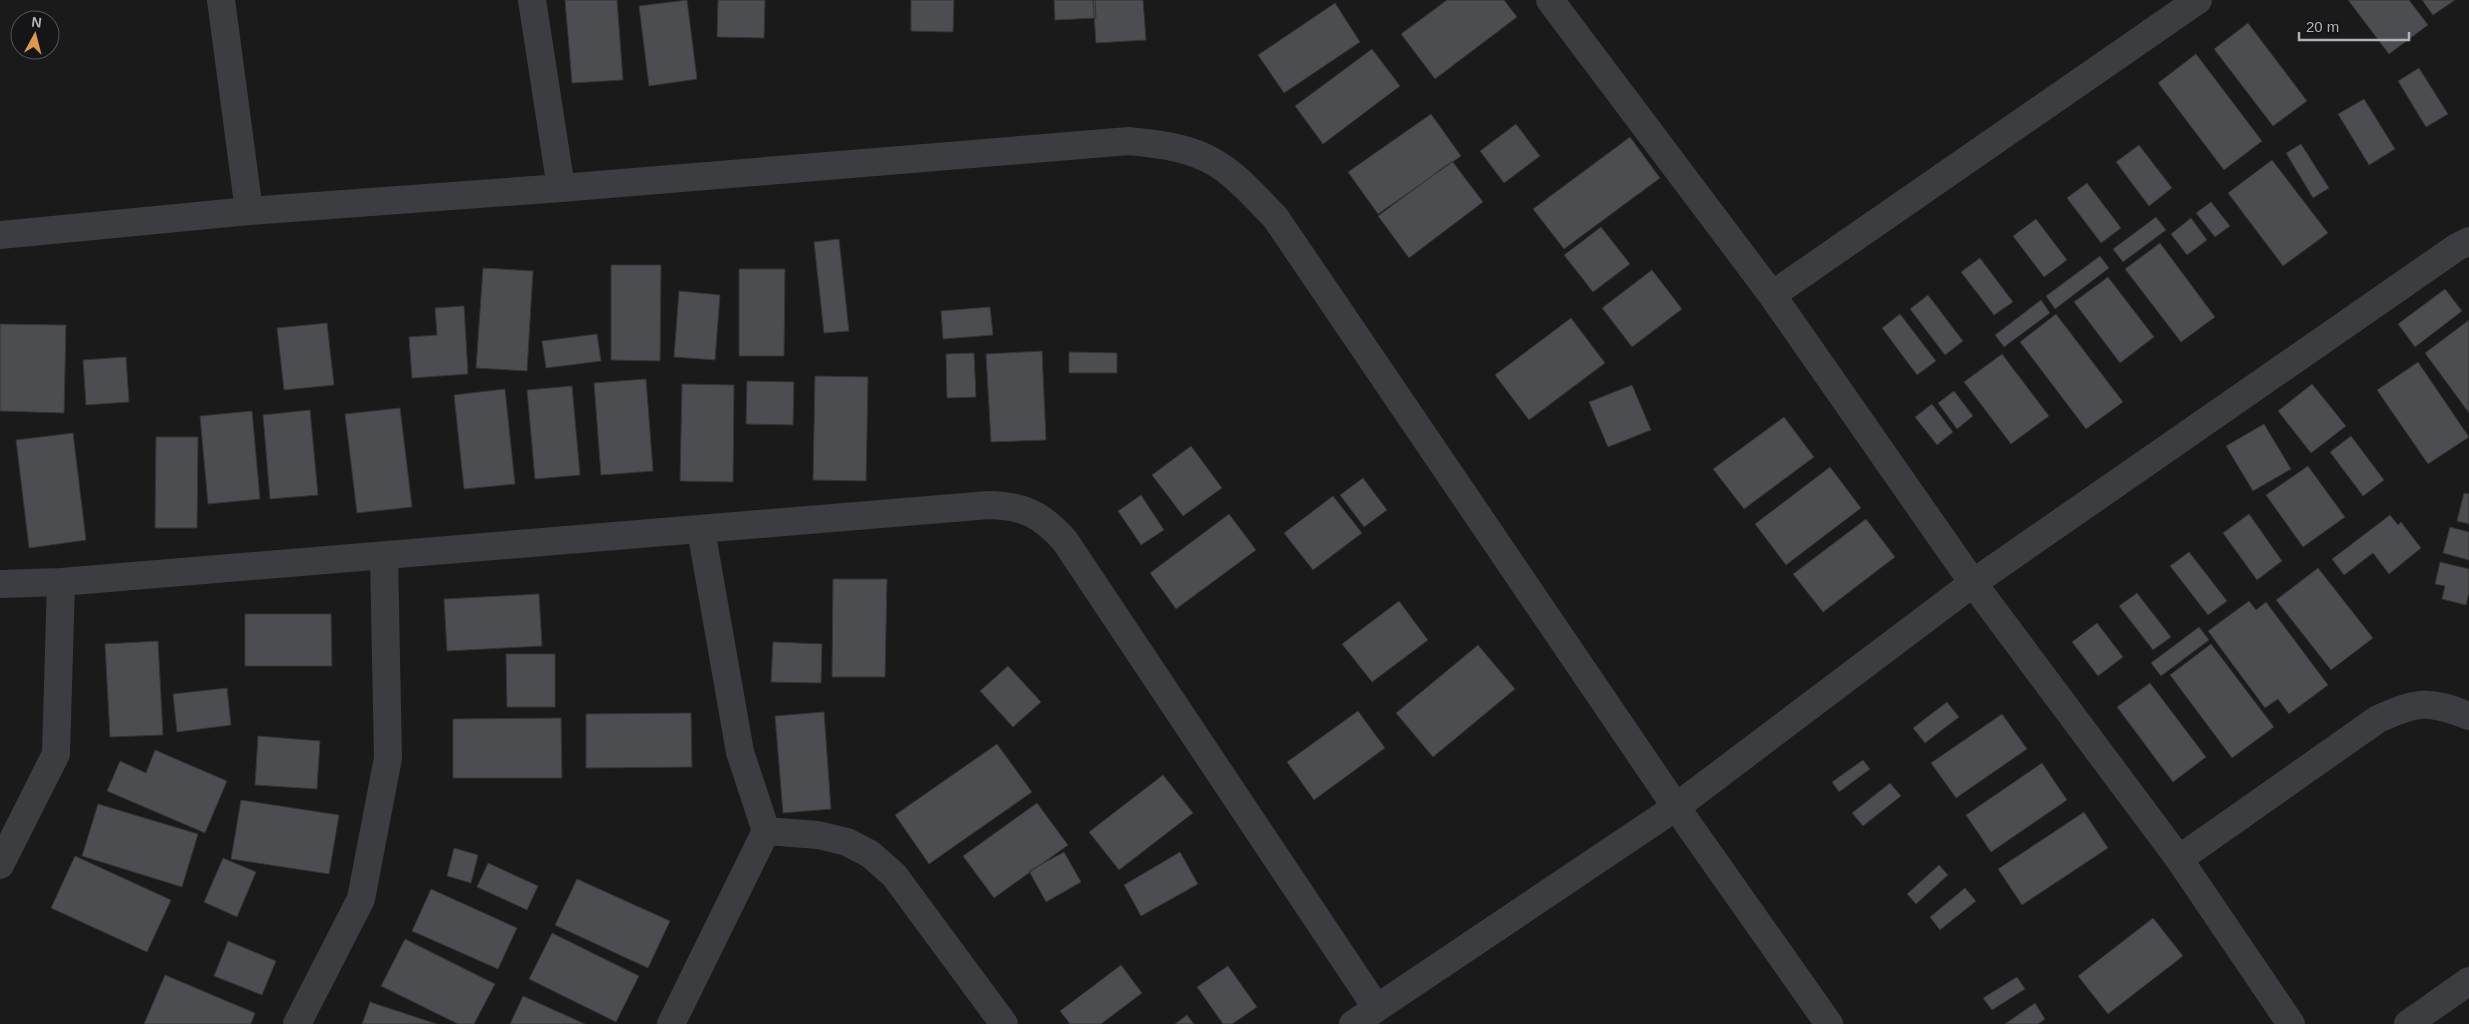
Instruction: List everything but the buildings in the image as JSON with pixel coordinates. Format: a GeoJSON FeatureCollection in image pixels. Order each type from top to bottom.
{"type":"FeatureCollection","features":[{"type":"Feature","properties":{"kind":"street"},"geometry":{"type":"LineString","coordinates":[[221,0],[249,211]]}},
{"type":"Feature","properties":{"kind":"street"},"geometry":{"type":"LineString","coordinates":[[532,0],[561,188]]}},
{"type":"Feature","properties":{"kind":"street"},"geometry":{"type":"LineString","coordinates":[[1550,0],[1772,295],[1973,583],[2179,859],[2291,1024]]}},
{"type":"Feature","properties":{"kind":"street"},"geometry":{"type":"LineString","coordinates":[[1772,295],[2198,0]]}},
{"type":"Feature","properties":{"kind":"street"},"geometry":{"type":"LineString","coordinates":[[0,235],[249,211],[561,188],[1128,141],[1165,145],[1205,157],[1239,181],[1275,217],[1676,807],[1829,1024]]}},
{"type":"Feature","properties":{"kind":"street"},"geometry":{"type":"LineString","coordinates":[[1353,1024],[1676,807],[1973,583],[2457,247],[2469,241]]}},
{"type":"Feature","properties":{"kind":"street"},"geometry":{"type":"LineString","coordinates":[[0,584],[60,582],[384,557],[989,505],[1011,506],[1032,513],[1051,525],[1071,550],[1376,1007]]}},
{"type":"Feature","properties":{"kind":"street"},"geometry":{"type":"LineString","coordinates":[[671,1024],[766,831],[740,752],[701,530]]}},
{"type":"Feature","properties":{"kind":"street"},"geometry":{"type":"LineString","coordinates":[[297,1024],[360,899],[388,758],[384,557]]}},
{"type":"Feature","properties":{"kind":"street"},"geometry":{"type":"LineString","coordinates":[[0,865],[56,754],[60,582]]}},
{"type":"Feature","properties":{"kind":"street"},"geometry":{"type":"LineString","coordinates":[[2179,859],[2378,719],[2407,706],[2415,705],[2440,705],[2469,716]]}},
{"type":"Feature","properties":{"kind":"street"},"geometry":{"type":"LineString","coordinates":[[766,831],[818,835],[847,842],[870,854],[894,875],[1004,1024]]}},
{"type":"Feature","properties":{"kind":"street"},"geometry":{"type":"LineString","coordinates":[[2408,1024],[2469,981]]}}]}
